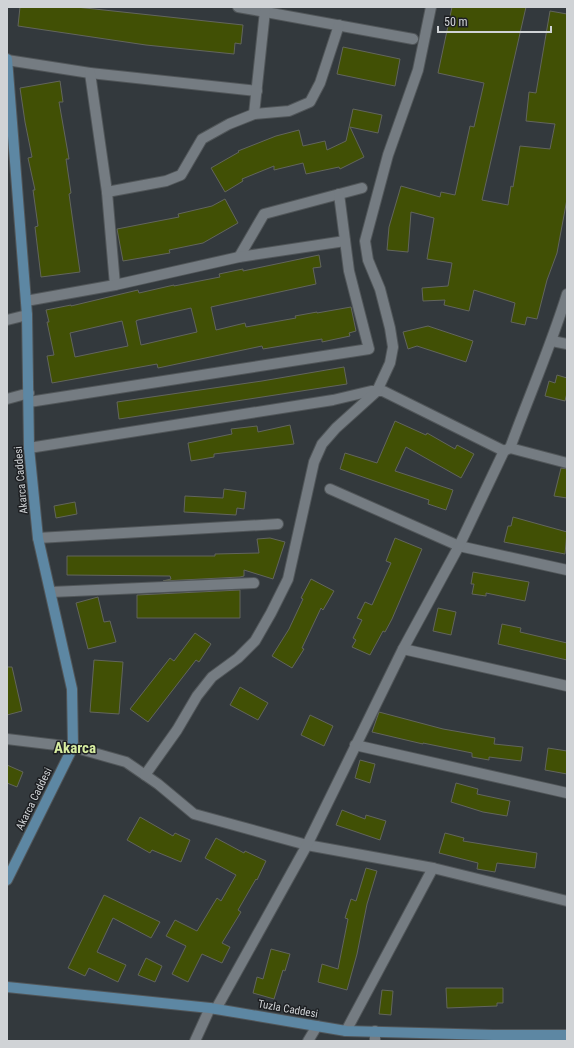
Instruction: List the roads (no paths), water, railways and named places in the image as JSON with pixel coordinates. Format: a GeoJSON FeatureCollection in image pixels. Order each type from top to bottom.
{"type":"FeatureCollection","features":[{"type":"Feature","properties":{"kind":"main road","name":"Akarca Caddesi"},"geometry":{"type":"LineString","coordinates":[[7,59],[27,315],[29,448],[38,538],[72,689],[73,747],[7,880]]}},
{"type":"Feature","properties":{"kind":"main road","name":"Tuzla Caddesi"},"geometry":{"type":"LineString","coordinates":[[7,987],[213,1008],[375,1036],[493,1038],[567,1035]]}},
{"type":"Feature","properties":{"kind":"street"},"geometry":{"type":"LineString","coordinates":[[238,7],[261,9],[412,39]]}},
{"type":"Feature","properties":{"kind":"street"},"geometry":{"type":"LineString","coordinates":[[144,775],[177,730],[197,696],[212,677],[238,658],[255,641],[271,614],[288,579],[314,462],[322,444],[336,428],[377,391],[390,363],[393,347],[380,289],[368,260],[365,241],[388,155],[418,70],[431,7]]}},
{"type":"Feature","properties":{"kind":"street"},"geometry":{"type":"LineString","coordinates":[[254,114],[257,91],[261,9]]}},
{"type":"Feature","properties":{"kind":"street"},"geometry":{"type":"LineString","coordinates":[[107,192],[166,181],[182,175],[202,139],[229,124],[254,114],[289,111],[310,102],[320,83],[339,25]]}},
{"type":"Feature","properties":{"kind":"street"},"geometry":{"type":"LineString","coordinates":[[7,59],[90,73],[257,91]]}},
{"type":"Feature","properties":{"kind":"street"},"geometry":{"type":"LineString","coordinates":[[90,73],[107,192],[115,285]]}},
{"type":"Feature","properties":{"kind":"street"},"geometry":{"type":"LineString","coordinates":[[239,257],[264,214],[362,188]]}},
{"type":"Feature","properties":{"kind":"street"},"geometry":{"type":"LineString","coordinates":[[7,399],[29,398],[369,349],[349,272],[339,194]]}},
{"type":"Feature","properties":{"kind":"street"},"geometry":{"type":"LineString","coordinates":[[26,301],[115,285],[239,257],[345,241]]}},
{"type":"Feature","properties":{"kind":"street"},"geometry":{"type":"LineString","coordinates":[[195,1041],[307,845],[403,649],[459,546],[507,450],[552,341],[567,294]]}},
{"type":"Feature","properties":{"kind":"street"},"geometry":{"type":"LineString","coordinates":[[7,320],[27,315]]}},
{"type":"Feature","properties":{"kind":"street"},"geometry":{"type":"LineString","coordinates":[[552,341],[567,344]]}},
{"type":"Feature","properties":{"kind":"street"},"geometry":{"type":"LineString","coordinates":[[29,448],[383,391],[507,450],[567,463]]}},
{"type":"Feature","properties":{"kind":"street"},"geometry":{"type":"LineString","coordinates":[[330,489],[459,546],[567,570]]}},
{"type":"Feature","properties":{"kind":"street"},"geometry":{"type":"LineString","coordinates":[[38,538],[278,524]]}},
{"type":"Feature","properties":{"kind":"street"},"geometry":{"type":"LineString","coordinates":[[51,592],[254,583]]}},
{"type":"Feature","properties":{"kind":"street"},"geometry":{"type":"LineString","coordinates":[[403,649],[567,686]]}},
{"type":"Feature","properties":{"kind":"street"},"geometry":{"type":"LineString","coordinates":[[7,739],[73,747],[126,762],[194,814],[307,845],[433,868],[567,901]]}},
{"type":"Feature","properties":{"kind":"street"},"geometry":{"type":"LineString","coordinates":[[355,745],[567,793]]}},
{"type":"Feature","properties":{"kind":"street"},"geometry":{"type":"LineString","coordinates":[[346,1031],[433,868]]}},
{"type":"Feature","properties":{"kind":"street"},"geometry":{"type":"LineString","coordinates":[[308,1041],[317,1026]]}},
{"type":"Feature","properties":{"kind":"district","name":"Akarca"},"geometry":{"type":"Point","coordinates":[75,748]}}]}
